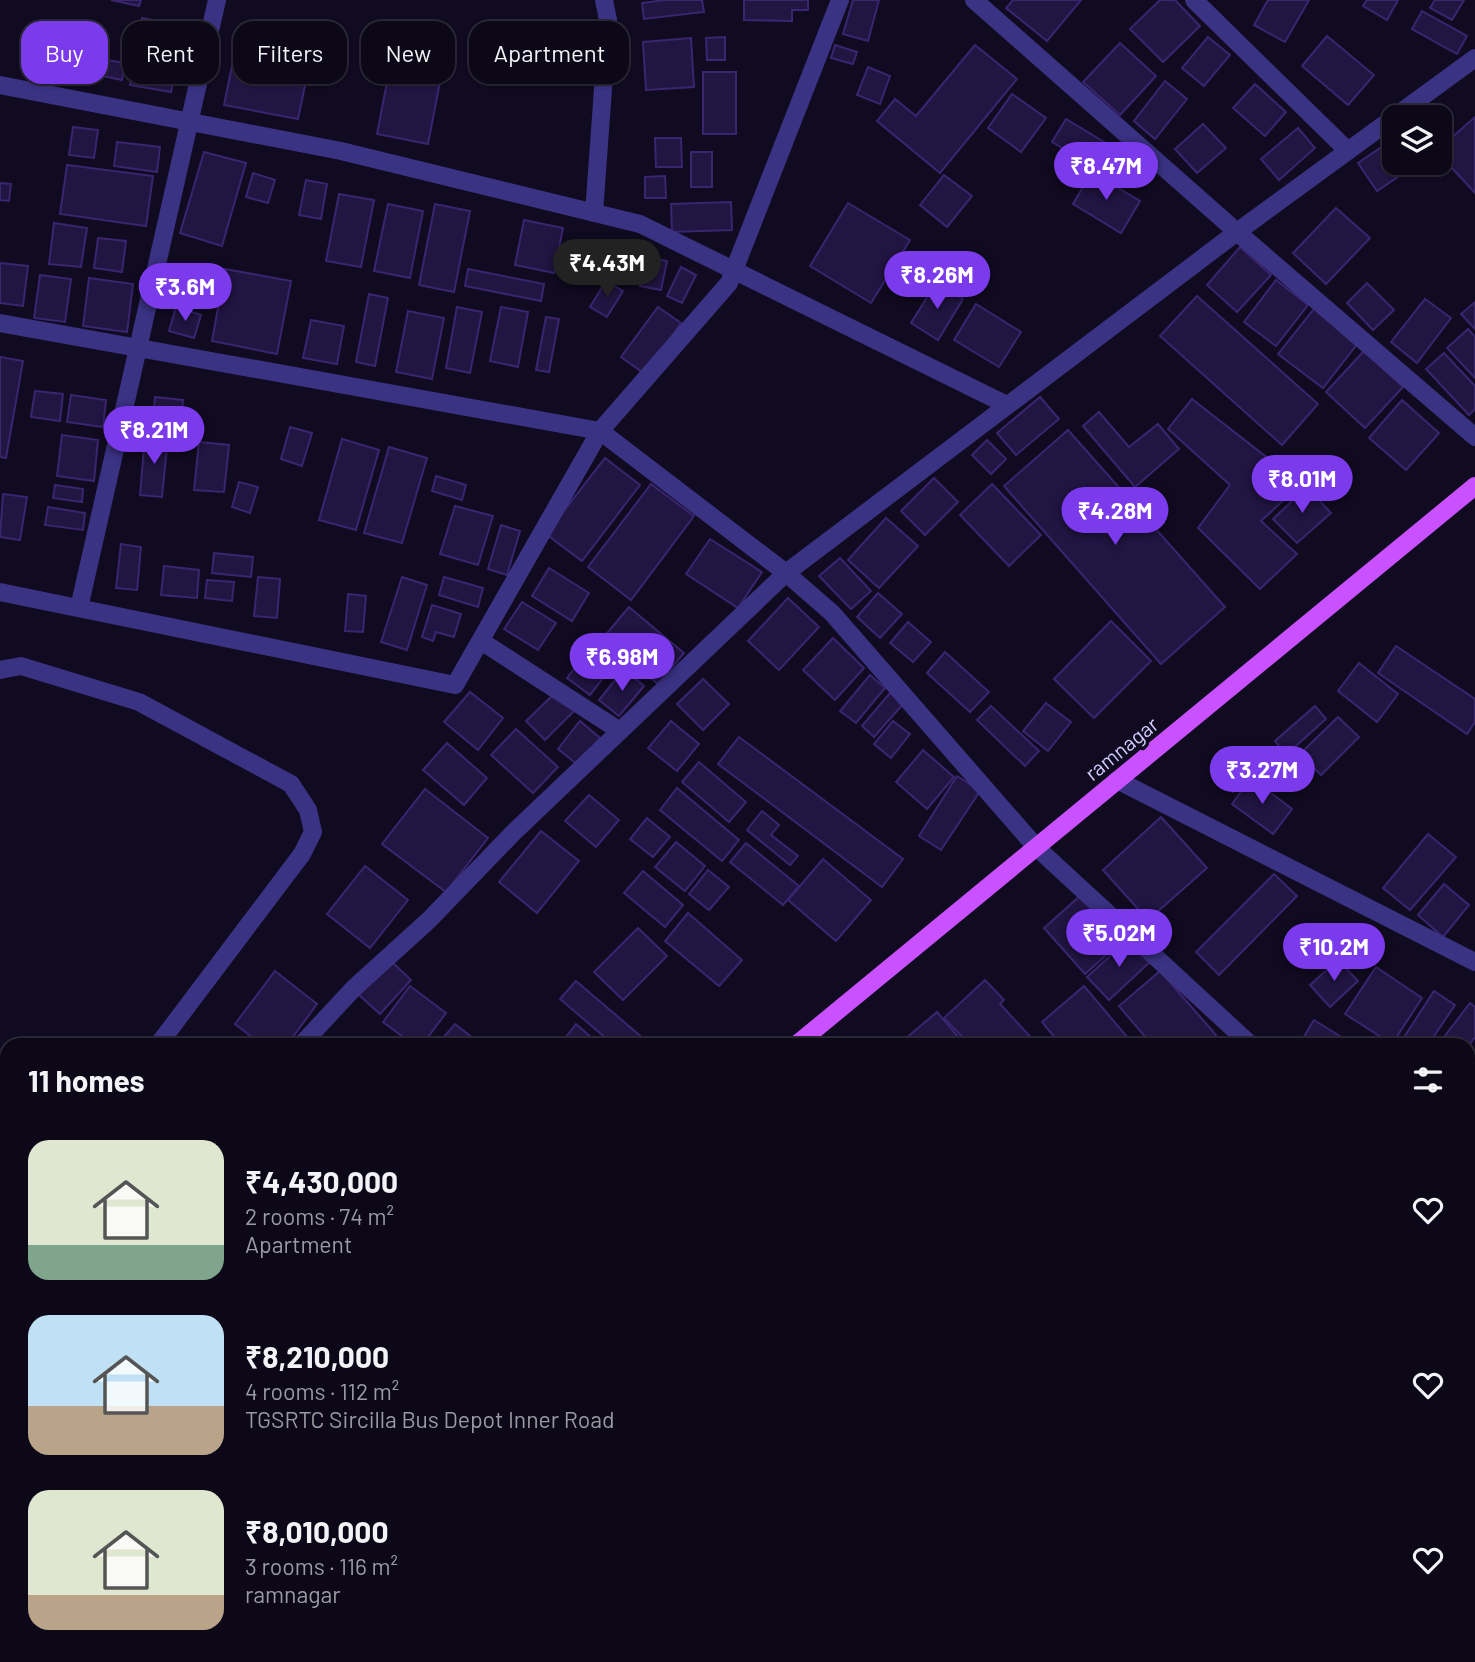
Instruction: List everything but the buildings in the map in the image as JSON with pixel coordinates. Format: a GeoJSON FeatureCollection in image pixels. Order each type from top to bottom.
{"type":"FeatureCollection","features":[{"type":"Feature","properties":{"kind":"main road","name":"ramnagar"},"geometry":{"type":"LineString","coordinates":[[804,1038],[1475,485]]}},
{"type":"Feature","properties":{"kind":"street"},"geometry":{"type":"LineString","coordinates":[[79,608],[217,0]]}},
{"type":"Feature","properties":{"kind":"street"},"geometry":{"type":"LineString","coordinates":[[594,213],[608,20],[604,0]]}},
{"type":"Feature","properties":{"kind":"street"},"geometry":{"type":"LineString","coordinates":[[0,592],[455,685],[600,431],[729,283],[840,0]]}},
{"type":"Feature","properties":{"kind":"street"},"geometry":{"type":"LineString","coordinates":[[974,0],[1475,438]]}},
{"type":"Feature","properties":{"kind":"street"},"geometry":{"type":"LineString","coordinates":[[1194,0],[1348,150]]}},
{"type":"Feature","properties":{"kind":"street"},"geometry":{"type":"LineString","coordinates":[[308,1038],[354,988],[429,920],[513,833],[786,573],[1237,232],[1475,58]]}},
{"type":"Feature","properties":{"kind":"street"},"geometry":{"type":"LineString","coordinates":[[0,85],[341,151],[640,224],[1007,405]]}},
{"type":"Feature","properties":{"kind":"street"},"geometry":{"type":"LineString","coordinates":[[0,323],[600,431],[786,573],[832,613],[1036,846],[1243,1038]]}},
{"type":"Feature","properties":{"kind":"street"},"geometry":{"type":"LineString","coordinates":[[481,641],[620,731]]}},
{"type":"Feature","properties":{"kind":"street"},"geometry":{"type":"LineString","coordinates":[[0,670],[21,666],[139,702],[291,784],[308,810],[313,832],[302,854],[163,1038]]}},
{"type":"Feature","properties":{"kind":"street"},"geometry":{"type":"LineString","coordinates":[[1118,780],[1475,962]]}}]}
